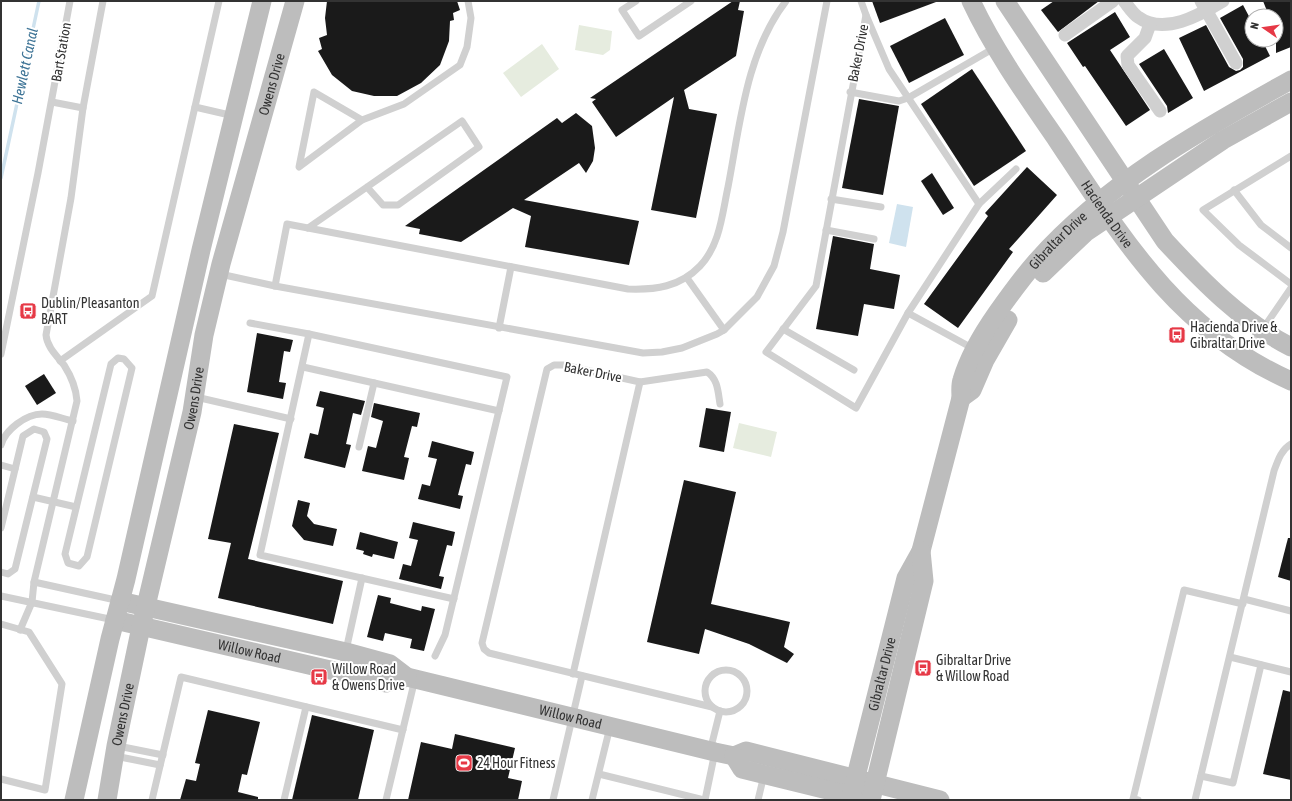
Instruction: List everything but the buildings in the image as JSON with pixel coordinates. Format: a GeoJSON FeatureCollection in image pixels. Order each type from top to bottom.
{"type":"FeatureCollection","features":[{"type":"Feature","properties":{"kind":"street","name":"Owens Drive"},"geometry":{"type":"LineString","coordinates":[[74,800],[115,620],[262,1]]}},
{"type":"Feature","properties":{"kind":"street","name":"Owens Drive"},"geometry":{"type":"LineString","coordinates":[[107,800],[115,751],[141,626],[184,447],[204,335],[218,274],[263,119],[275,67],[295,1]]}},
{"type":"Feature","properties":{"kind":"street","name":"Hacienda Drive"},"geometry":{"type":"LineString","coordinates":[[971,1],[996,47],[1103,210],[1151,275],[1204,327],[1244,356],[1291,381]]}},
{"type":"Feature","properties":{"kind":"street"},"geometry":{"type":"LineString","coordinates":[[1005,1],[1165,241],[1220,298],[1291,347]]}},
{"type":"Feature","properties":{"kind":"street"},"geometry":{"type":"LineString","coordinates":[[1065,35],[1113,1]]}},
{"type":"Feature","properties":{"kind":"street"},"geometry":{"type":"LineString","coordinates":[[1124,1],[1138,17],[1150,24],[1167,24],[1190,19],[1204,6],[1223,1]]}},
{"type":"Feature","properties":{"kind":"street"},"geometry":{"type":"LineString","coordinates":[[1204,6],[1236,63]]}},
{"type":"Feature","properties":{"kind":"street"},"geometry":{"type":"LineString","coordinates":[[1150,24],[1145,38],[1127,56],[1128,65],[1160,111]]}},
{"type":"Feature","properties":{"kind":"street","name":"Gibraltar Drive"},"geometry":{"type":"LineString","coordinates":[[862,793],[906,578],[921,550],[962,398],[961,381],[981,352],[1005,302],[1036,262],[1103,210],[1125,181],[1216,122],[1291,80]]}},
{"type":"Feature","properties":{"kind":"street","name":"Gibraltar Drive"},"geometry":{"type":"LineString","coordinates":[[1103,210],[1136,198],[1223,140],[1291,102]]}},
{"type":"Feature","properties":{"kind":"street","name":"Willow Road"},"geometry":{"type":"LineString","coordinates":[[120,601],[346,652],[390,664],[411,678],[611,725],[713,751],[734,756],[746,751],[862,793]]}},
{"type":"Feature","properties":{"kind":"street","name":"Willow Road"},"geometry":{"type":"LineString","coordinates":[[115,620],[386,683],[411,678]]}},
{"type":"Feature","properties":{"kind":"street","name":"Willow Road"},"geometry":{"type":"LineString","coordinates":[[734,756],[742,769],[764,774],[862,793],[940,800]]}},
{"type":"Feature","properties":{"kind":"lane","name":"Bart Station"},"geometry":{"type":"LineString","coordinates":[[1,354],[52,102],[70,1]]}},
{"type":"Feature","properties":{"kind":"lane"},"geometry":{"type":"LineString","coordinates":[[20,630],[32,602],[34,582],[77,401],[74,384],[49,345],[46,335],[76,173],[83,108],[103,1]]}},
{"type":"Feature","properties":{"kind":"lane"},"geometry":{"type":"LineString","coordinates":[[60,361],[152,296],[219,1]]}},
{"type":"Feature","properties":{"kind":"lane"},"geometry":{"type":"LineString","coordinates":[[362,120],[314,92],[299,167],[362,120],[404,104],[460,65],[467,47],[471,18],[468,1]]}},
{"type":"Feature","properties":{"kind":"lane"},"geometry":{"type":"LineString","coordinates":[[636,1],[622,10],[639,36],[691,1]]}},
{"type":"Feature","properties":{"kind":"lane"},"geometry":{"type":"LineString","coordinates":[[275,286],[287,224],[628,289],[662,288],[687,278],[701,266],[717,241],[748,88],[759,48],[774,17],[786,1]]}},
{"type":"Feature","properties":{"kind":"lane"},"geometry":{"type":"LineString","coordinates":[[218,274],[499,328],[643,353],[662,352],[682,348],[716,334],[724,330],[757,297],[774,266],[783,232],[827,1]]}},
{"type":"Feature","properties":{"kind":"lane"},"geometry":{"type":"LineString","coordinates":[[861,1],[866,15]]}},
{"type":"Feature","properties":{"kind":"lane","name":"Baker Drive"},"geometry":{"type":"LineString","coordinates":[[866,15],[850,92],[816,286],[766,352],[856,408],[908,313]]}},
{"type":"Feature","properties":{"kind":"lane","name":"Baker Drive"},"geometry":{"type":"LineString","coordinates":[[866,15],[889,69],[979,204]]}},
{"type":"Feature","properties":{"kind":"lane"},"geometry":{"type":"LineString","coordinates":[[850,92],[900,101],[908,98],[996,47]]}},
{"type":"Feature","properties":{"kind":"lane"},"geometry":{"type":"LineString","coordinates":[[52,102],[83,108]]}},
{"type":"Feature","properties":{"kind":"lane"},"geometry":{"type":"LineString","coordinates":[[195,107],[234,116]]}},
{"type":"Feature","properties":{"kind":"lane"},"geometry":{"type":"LineString","coordinates":[[308,228],[367,187],[462,121],[479,147],[398,204],[383,205],[367,187]]}},
{"type":"Feature","properties":{"kind":"lane"},"geometry":{"type":"LineString","coordinates":[[1291,156],[1203,210],[1239,245],[1291,284]]}},
{"type":"Feature","properties":{"kind":"lane"},"geometry":{"type":"LineString","coordinates":[[981,352],[908,313],[979,204],[1016,169]]}},
{"type":"Feature","properties":{"kind":"lane"},"geometry":{"type":"LineString","coordinates":[[1234,190],[1261,225],[1291,248]]}},
{"type":"Feature","properties":{"kind":"lane"},"geometry":{"type":"LineString","coordinates":[[831,199],[881,207]]}},
{"type":"Feature","properties":{"kind":"lane"},"geometry":{"type":"LineString","coordinates":[[826,230],[874,239]]}},
{"type":"Feature","properties":{"kind":"lane"},"geometry":{"type":"LineString","coordinates":[[499,328],[511,267]]}},
{"type":"Feature","properties":{"kind":"lane"},"geometry":{"type":"LineString","coordinates":[[687,278],[724,330]]}},
{"type":"Feature","properties":{"kind":"lane"},"geometry":{"type":"LineString","coordinates":[[1244,356],[1291,288]]}},
{"type":"Feature","properties":{"kind":"lane"},"geometry":{"type":"LineString","coordinates":[[250,323],[309,334],[507,377],[445,635],[435,656]]}},
{"type":"Feature","properties":{"kind":"lane"},"geometry":{"type":"LineString","coordinates":[[783,329],[854,370]]}},
{"type":"Feature","properties":{"kind":"lane"},"geometry":{"type":"LineString","coordinates":[[309,334],[303,367],[260,555],[454,599]]}},
{"type":"Feature","properties":{"kind":"lane"},"geometry":{"type":"LineString","coordinates":[[118,358],[124,359],[132,368],[87,556],[79,566],[68,563],[65,554],[76,507],[111,364],[118,358]]}},
{"type":"Feature","properties":{"kind":"lane","name":"Baker Drive"},"geometry":{"type":"LineString","coordinates":[[573,674],[489,654],[484,649],[482,643],[547,369],[554,365],[563,365],[640,382]]}},
{"type":"Feature","properties":{"kind":"lane"},"geometry":{"type":"LineString","coordinates":[[303,367],[499,411]]}},
{"type":"Feature","properties":{"kind":"lane"},"geometry":{"type":"LineString","coordinates":[[712,707],[707,700],[705,692],[706,684],[710,676],[717,671],[726,669],[735,671],[742,676],[747,684],[748,691],[742,706],[728,712],[720,712],[712,707],[573,674],[640,382],[707,372],[712,375],[717,385],[720,404]]}},
{"type":"Feature","properties":{"kind":"lane"},"geometry":{"type":"LineString","coordinates":[[359,447],[374,383]]}},
{"type":"Feature","properties":{"kind":"lane"},"geometry":{"type":"LineString","coordinates":[[194,396],[291,419]]}},
{"type":"Feature","properties":{"kind":"lane"},"geometry":{"type":"LineString","coordinates":[[1,445],[10,430],[28,417],[42,414],[73,421]]}},
{"type":"Feature","properties":{"kind":"lane"},"geometry":{"type":"LineString","coordinates":[[1,528],[23,436],[34,429],[44,432],[47,439],[15,569],[8,574],[1,572]]}},
{"type":"Feature","properties":{"kind":"lane"},"geometry":{"type":"LineString","coordinates":[[1196,800],[1278,458],[1285,448],[1291,444]]}},
{"type":"Feature","properties":{"kind":"lane"},"geometry":{"type":"LineString","coordinates":[[1,465],[15,469]]}},
{"type":"Feature","properties":{"kind":"lane"},"geometry":{"type":"LineString","coordinates":[[33,497],[76,507]]}},
{"type":"Feature","properties":{"kind":"lane"},"geometry":{"type":"LineString","coordinates":[[341,673],[362,578]]}},
{"type":"Feature","properties":{"kind":"lane"},"geometry":{"type":"LineString","coordinates":[[34,582],[120,601]]}},
{"type":"Feature","properties":{"kind":"lane"},"geometry":{"type":"LineString","coordinates":[[1138,800],[1133,799],[1184,590],[1291,611]]}},
{"type":"Feature","properties":{"kind":"lane"},"geometry":{"type":"LineString","coordinates":[[1,596],[115,620]]}},
{"type":"Feature","properties":{"kind":"lane"},"geometry":{"type":"LineString","coordinates":[[1,624],[29,632],[62,684],[44,790],[1,779]]}},
{"type":"Feature","properties":{"kind":"lane"},"geometry":{"type":"LineString","coordinates":[[1230,657],[1291,672]]}},
{"type":"Feature","properties":{"kind":"lane"},"geometry":{"type":"LineString","coordinates":[[1201,776],[1233,783],[1261,664]]}},
{"type":"Feature","properties":{"kind":"lane"},"geometry":{"type":"LineString","coordinates":[[553,800],[582,676]]}},
{"type":"Feature","properties":{"kind":"lane"},"geometry":{"type":"LineString","coordinates":[[152,800],[181,677],[403,730]]}},
{"type":"Feature","properties":{"kind":"lane"},"geometry":{"type":"LineString","coordinates":[[386,800],[403,730],[411,678]]}},
{"type":"Feature","properties":{"kind":"lane"},"geometry":{"type":"LineString","coordinates":[[284,800],[306,707]]}},
{"type":"Feature","properties":{"kind":"lane"},"geometry":{"type":"LineString","coordinates":[[599,774],[705,800],[720,712]]}},
{"type":"Feature","properties":{"kind":"lane"},"geometry":{"type":"LineString","coordinates":[[592,800],[611,725]]}},
{"type":"Feature","properties":{"kind":"lane"},"geometry":{"type":"LineString","coordinates":[[115,751],[163,755]]}},
{"type":"Feature","properties":{"kind":"lane"},"geometry":{"type":"LineString","coordinates":[[115,751],[160,765]]}},
{"type":"Feature","properties":{"kind":"lane"},"geometry":{"type":"LineString","coordinates":[[758,800],[764,774]]}},
{"type":"Feature","properties":{"kind":"shaded area"},"geometry":{"type":"Polygon","coordinates":[[[579,25],[612,31],[610,50],[603,55],[575,50],[579,25]]]}},
{"type":"Feature","properties":{"kind":"shaded area"},"geometry":{"type":"Polygon","coordinates":[[[542,44],[559,69],[521,97],[503,73],[542,44]]]}},
{"type":"Feature","properties":{"kind":"shaded area"},"geometry":{"type":"Polygon","coordinates":[[[739,423],[777,432],[771,457],[733,448],[739,423]]]}},
{"type":"Feature","properties":{"kind":"water"},"geometry":{"type":"Polygon","coordinates":[[[897,204],[913,207],[906,247],[889,243],[897,204]]]}},
{"type":"Feature","properties":{"kind":"waterway","name":"Hewlett Canal"},"geometry":{"type":"LineString","coordinates":[[1,178],[39,1]]}},
{"type":"Feature","properties":{"kind":"place","name":"Dublin/Pleasanton BART"},"geometry":{"type":"Point","coordinates":[28,311]}},
{"type":"Feature","properties":{"kind":"place","name":"Hacienda Drive & Gibraltar Drive"},"geometry":{"type":"Point","coordinates":[1177,335]}},
{"type":"Feature","properties":{"kind":"place","name":"Gibraltar Drive & Willow Road"},"geometry":{"type":"Point","coordinates":[923,668]}},
{"type":"Feature","properties":{"kind":"place","name":"Willow Road & Owens Drive"},"geometry":{"type":"Point","coordinates":[319,677]}},
{"type":"Feature","properties":{"kind":"place","name":"24 Hour Fitness"},"geometry":{"type":"Point","coordinates":[464,763]}}]}
